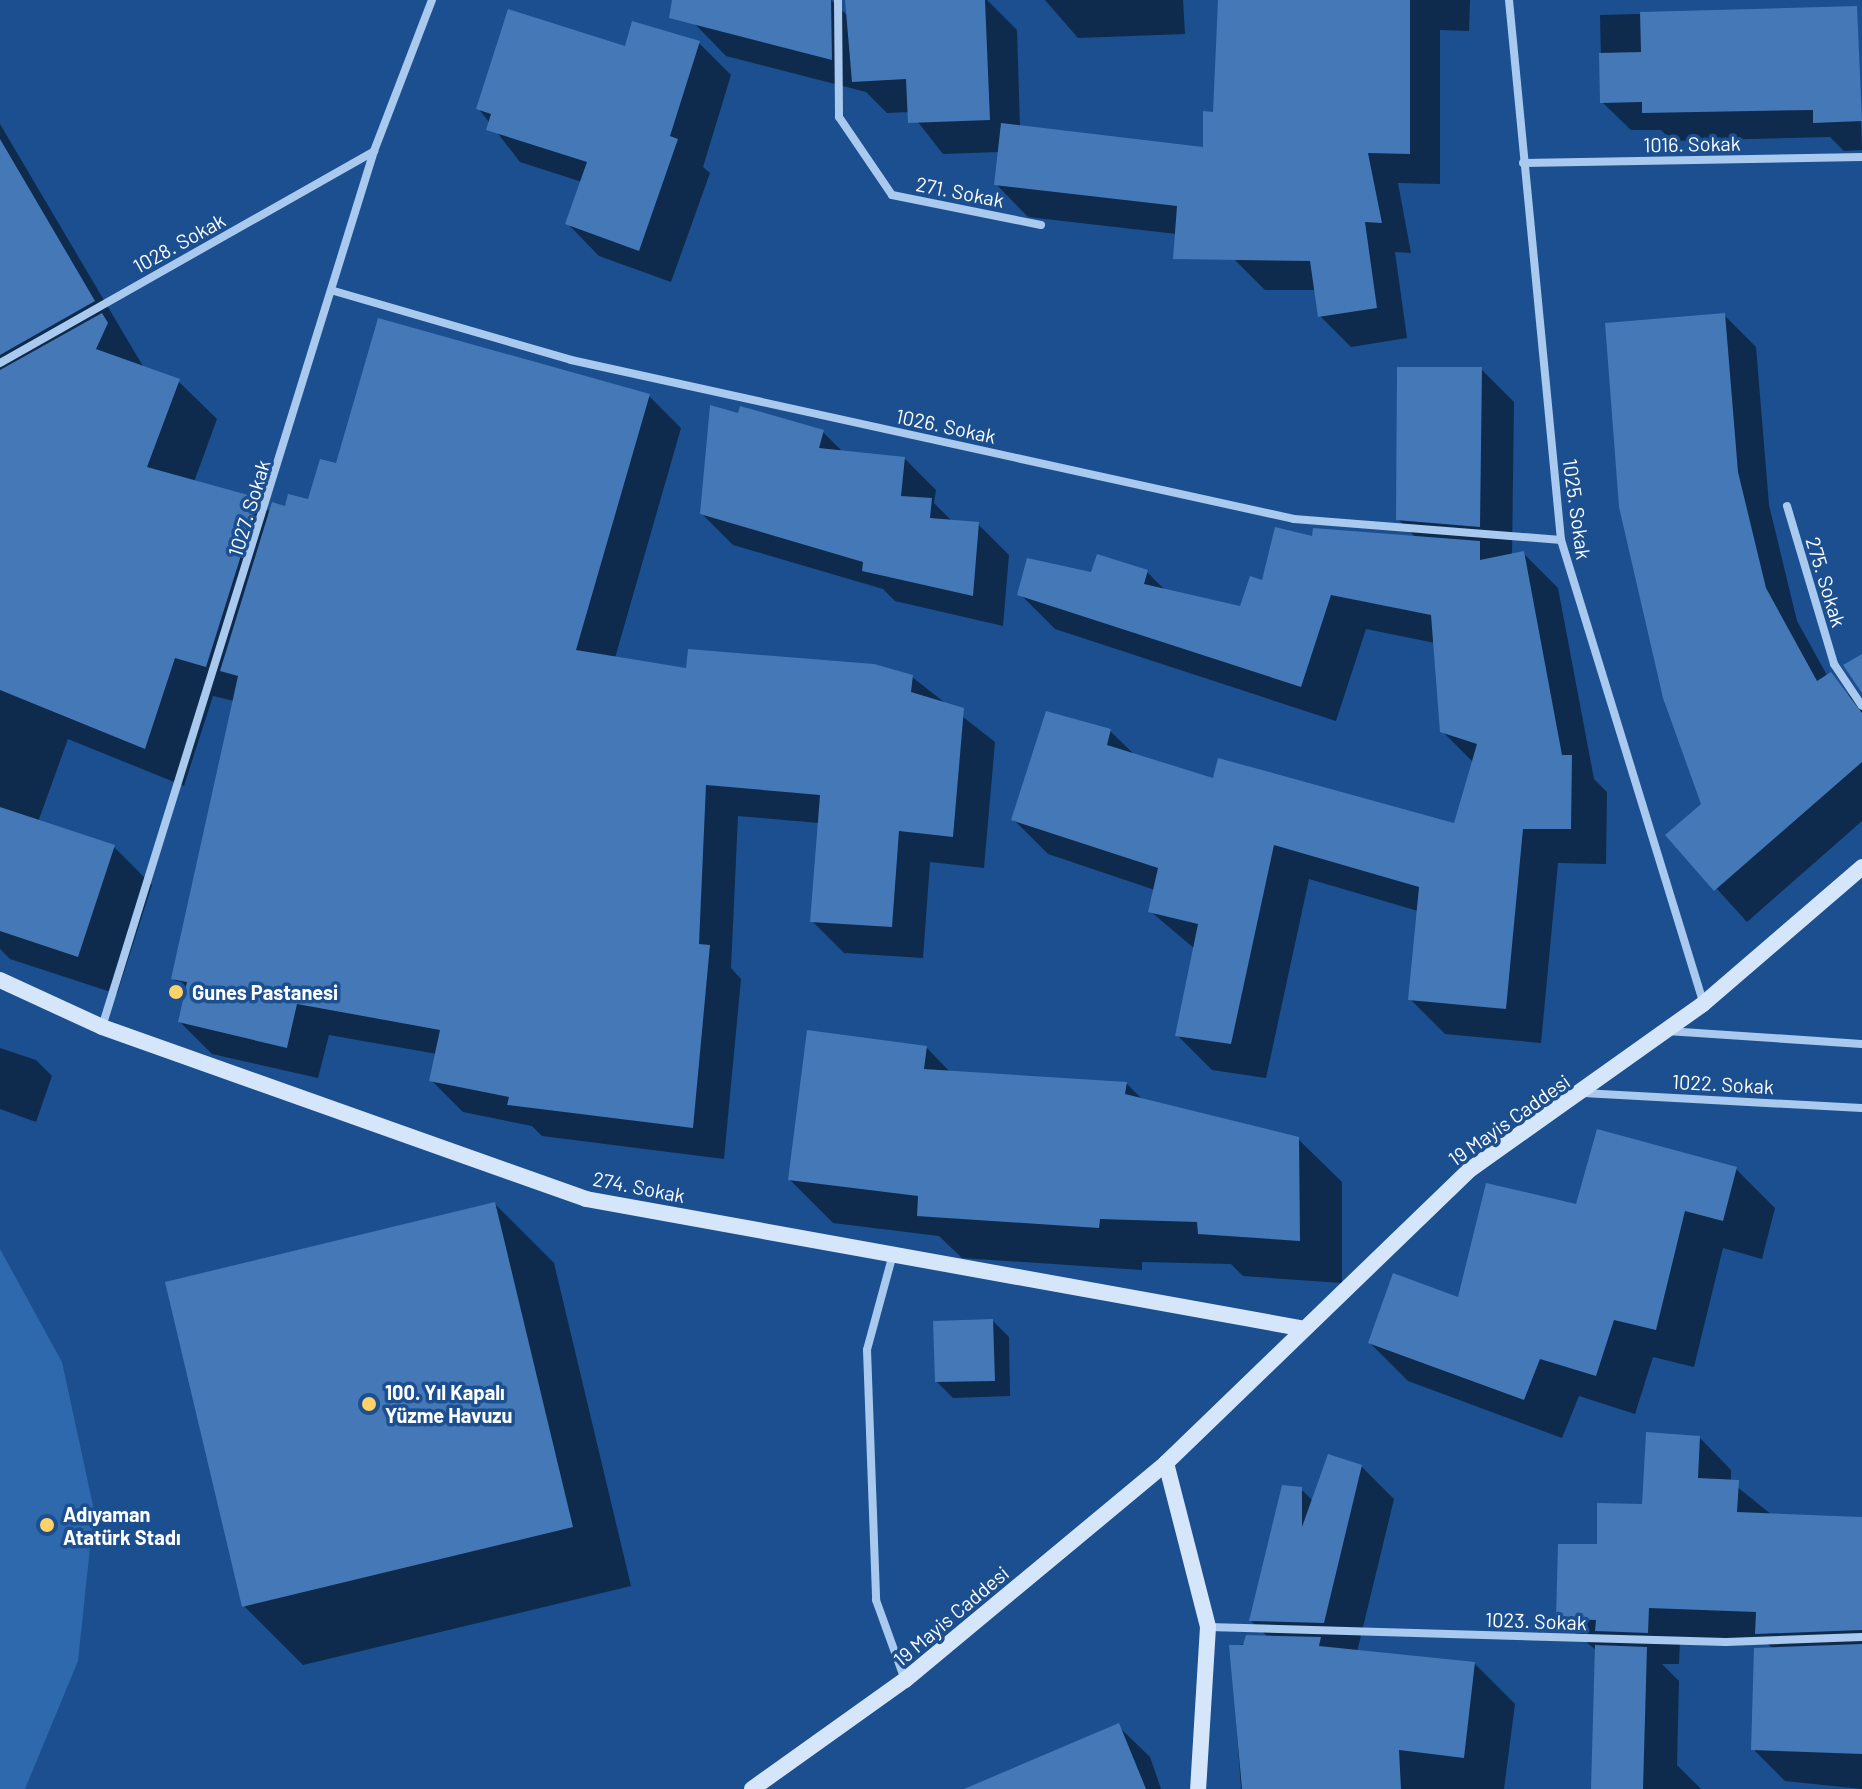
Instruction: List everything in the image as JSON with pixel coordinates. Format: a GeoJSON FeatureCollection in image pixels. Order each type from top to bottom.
{"type":"FeatureCollection","features":[{"type":"Feature","properties":{"kind":"street","name":"1027. Sokak"},"geometry":{"type":"LineString","coordinates":[[102,1027],[334,291],[374,151],[432,0]]}},
{"type":"Feature","properties":{"kind":"street","name":"271. Sokak"},"geometry":{"type":"LineString","coordinates":[[838,0],[839,117],[892,195],[1041,225]]}},
{"type":"Feature","properties":{"kind":"street","name":"1025. Sokak"},"geometry":{"type":"LineString","coordinates":[[1509,0],[1561,540],[1703,1004]]}},
{"type":"Feature","properties":{"kind":"street","name":"1028. Sokak"},"geometry":{"type":"LineString","coordinates":[[0,363],[374,151]]}},
{"type":"Feature","properties":{"kind":"street","name":"1016. Sokak"},"geometry":{"type":"LineString","coordinates":[[1523,163],[1862,157]]}},
{"type":"Feature","properties":{"kind":"street","name":"1026. Sokak"},"geometry":{"type":"LineString","coordinates":[[334,291],[571,360],[1294,519],[1561,540]]}},
{"type":"Feature","properties":{"kind":"street","name":"275. Sokak"},"geometry":{"type":"LineString","coordinates":[[1787,506],[1834,664],[1862,706]]}},
{"type":"Feature","properties":{"kind":"street","name":"19 Mayis Caddesi"},"geometry":{"type":"LineString","coordinates":[[752,1789],[905,1680],[1166,1463],[1300,1328],[1468,1171],[1582,1093],[1703,1004],[1862,867]]}},
{"type":"Feature","properties":{"kind":"street","name":"274. Sokak"},"geometry":{"type":"LineString","coordinates":[[0,980],[102,1027],[586,1199],[1300,1328]]}},
{"type":"Feature","properties":{"kind":"street"},"geometry":{"type":"LineString","coordinates":[[1667,1031],[1862,1044]]}},
{"type":"Feature","properties":{"kind":"street","name":"1022. Sokak"},"geometry":{"type":"LineString","coordinates":[[1582,1093],[1862,1108]]}},
{"type":"Feature","properties":{"kind":"street"},"geometry":{"type":"LineString","coordinates":[[893,1254],[867,1350],[876,1600],[905,1680]]}},
{"type":"Feature","properties":{"kind":"street"},"geometry":{"type":"LineString","coordinates":[[1166,1463],[1208,1627],[1198,1789]]}},
{"type":"Feature","properties":{"kind":"street","name":"1023. Sokak"},"geometry":{"type":"LineString","coordinates":[[1208,1627],[1726,1642],[1862,1637]]}},
{"type":"Feature","properties":{"kind":"shaded area","name":"Adıyaman Atatürk Stadı"},"geometry":{"type":"Polygon","coordinates":[[[0,1249],[62,1362],[94,1510],[78,1661],[25,1789],[0,1789],[0,1249]]]}},
{"type":"Feature","properties":{"kind":"building"},"geometry":{"type":"Polygon","coordinates":[[[672,0],[831,0],[832,60],[669,18],[672,0]]]}},
{"type":"Feature","properties":{"kind":"building"},"geometry":{"type":"Polygon","coordinates":[[[845,0],[985,0],[990,120],[908,123],[906,79],[852,82],[845,0]]]}},
{"type":"Feature","properties":{"kind":"building"},"geometry":{"type":"Polygon","coordinates":[[[1218,0],[1410,0],[1410,154],[1368,153],[1382,223],[1365,222],[1377,308],[1318,317],[1310,261],[1173,259],[1177,206],[994,185],[1001,123],[1203,147],[1203,111],[1213,112],[1218,0]]]}},
{"type":"Feature","properties":{"kind":"building"},"geometry":{"type":"Polygon","coordinates":[[[1857,6],[1862,121],[1813,123],[1813,110],[1642,113],[1642,102],[1600,103],[1599,53],[1641,52],[1640,12],[1857,6]]]}},
{"type":"Feature","properties":{"kind":"building"},"geometry":{"type":"Polygon","coordinates":[[[508,9],[625,46],[632,21],[700,41],[670,136],[678,139],[639,251],[565,224],[587,162],[486,130],[491,114],[476,109],[508,9]]]}},
{"type":"Feature","properties":{"kind":"building"},"geometry":{"type":"Polygon","coordinates":[[[0,139],[95,301],[0,355],[0,139]]]}},
{"type":"Feature","properties":{"kind":"building"},"geometry":{"type":"Polygon","coordinates":[[[102,313],[108,323],[96,349],[180,379],[147,467],[259,498],[206,667],[175,658],[145,749],[0,690],[0,370],[102,313]]]}},
{"type":"Feature","properties":{"kind":"building"},"geometry":{"type":"Polygon","coordinates":[[[1725,313],[1738,472],[1766,588],[1817,681],[1831,672],[1862,713],[1862,762],[1714,891],[1665,835],[1701,804],[1663,698],[1619,507],[1605,323],[1725,313]]]}},
{"type":"Feature","properties":{"kind":"building"},"geometry":{"type":"Polygon","coordinates":[[[378,318],[650,394],[576,650],[686,668],[688,649],[874,664],[913,675],[911,692],[964,708],[953,837],[899,831],[892,927],[810,922],[820,795],[706,785],[699,944],[710,945],[693,1128],[507,1105],[509,1097],[429,1081],[440,1030],[297,1004],[287,1048],[178,1022],[187,982],[171,979],[238,676],[220,671],[272,502],[285,506],[288,494],[308,499],[320,459],[336,463],[378,318]]]}},
{"type":"Feature","properties":{"kind":"building"},"geometry":{"type":"Polygon","coordinates":[[[1397,367],[1482,367],[1480,527],[1396,520],[1397,367]]]}},
{"type":"Feature","properties":{"kind":"building"},"geometry":{"type":"Polygon","coordinates":[[[710,405],[738,413],[740,406],[824,430],[819,448],[905,457],[901,496],[932,498],[930,518],[979,522],[973,596],[862,571],[863,562],[700,514],[710,405]]]}},
{"type":"Feature","properties":{"kind":"building"},"geometry":{"type":"Polygon","coordinates":[[[1275,527],[1312,536],[1313,528],[1480,541],[1480,560],[1524,551],[1562,755],[1572,755],[1571,829],[1523,829],[1506,1009],[1408,1000],[1419,887],[1274,845],[1231,1044],[1175,1036],[1198,924],[1148,912],[1158,868],[1011,820],[1046,711],[1111,729],[1107,745],[1213,778],[1218,758],[1454,823],[1477,744],[1440,732],[1431,615],[1331,595],[1301,687],[1017,595],[1027,558],[1091,572],[1097,554],[1148,570],[1144,584],[1240,606],[1250,576],[1262,580],[1275,527]]]}},
{"type":"Feature","properties":{"kind":"building"},"geometry":{"type":"Polygon","coordinates":[[[1862,654],[1862,693],[1843,665],[1862,654]]]}},
{"type":"Feature","properties":{"kind":"building"},"geometry":{"type":"Polygon","coordinates":[[[0,807],[115,845],[78,957],[0,931],[0,807]]]}},
{"type":"Feature","properties":{"kind":"building"},"geometry":{"type":"Polygon","coordinates":[[[807,1030],[927,1046],[924,1069],[1127,1082],[1125,1094],[1299,1137],[1300,1241],[1198,1234],[1197,1222],[1100,1219],[1099,1228],[917,1216],[918,1196],[788,1180],[807,1030]]]}},
{"type":"Feature","properties":{"kind":"building"},"geometry":{"type":"Polygon","coordinates":[[[1597,1129],[1737,1167],[1723,1221],[1685,1211],[1656,1330],[1614,1320],[1596,1376],[1540,1359],[1524,1400],[1368,1343],[1393,1273],[1458,1297],[1486,1183],[1576,1204],[1597,1129]]]}},
{"type":"Feature","properties":{"kind":"building","name":"100. Yıl Kapalı Yüzme Havuzu"},"geometry":{"type":"Polygon","coordinates":[[[495,1202],[573,1527],[242,1607],[165,1282],[495,1202]]]}},
{"type":"Feature","properties":{"kind":"building"},"geometry":{"type":"Polygon","coordinates":[[[993,1319],[995,1381],[935,1382],[933,1321],[993,1319]]]}},
{"type":"Feature","properties":{"kind":"building"},"geometry":{"type":"Polygon","coordinates":[[[1646,1432],[1700,1436],[1698,1478],[1739,1480],[1737,1512],[1862,1517],[1862,1630],[1755,1634],[1756,1612],[1649,1608],[1648,1633],[1595,1631],[1596,1620],[1556,1619],[1558,1544],[1597,1544],[1597,1503],[1642,1504],[1646,1432]]]}},
{"type":"Feature","properties":{"kind":"building"},"geometry":{"type":"Polygon","coordinates":[[[1328,1454],[1362,1465],[1324,1623],[1249,1621],[1282,1485],[1302,1487],[1302,1527],[1328,1454]]]}},
{"type":"Feature","properties":{"kind":"building"},"geometry":{"type":"Polygon","coordinates":[[[1246,1635],[1321,1637],[1319,1646],[1475,1662],[1464,1758],[1399,1750],[1401,1789],[1242,1789],[1229,1645],[1243,1645],[1246,1635]]]}},
{"type":"Feature","properties":{"kind":"building"},"geometry":{"type":"Polygon","coordinates":[[[1862,1644],[1862,1754],[1751,1750],[1754,1648],[1862,1644]]]}},
{"type":"Feature","properties":{"kind":"building"},"geometry":{"type":"Polygon","coordinates":[[[1595,1645],[1647,1647],[1643,1789],[1591,1789],[1595,1645]]]}},
{"type":"Feature","properties":{"kind":"building"},"geometry":{"type":"Polygon","coordinates":[[[1119,1723],[1146,1789],[964,1789],[1119,1723]]]}},
{"type":"Feature","properties":{"kind":"place","name":"Gunes Pastanesi"},"geometry":{"type":"Point","coordinates":[176,992]}},
{"type":"Feature","properties":{"kind":"place","name":"100. Yıl Kapalı Yüzme Havuzu"},"geometry":{"type":"Point","coordinates":[369,1404]}},
{"type":"Feature","properties":{"kind":"place","name":"Adıyaman Atatürk Stadı"},"geometry":{"type":"Point","coordinates":[47,1525]}}]}
